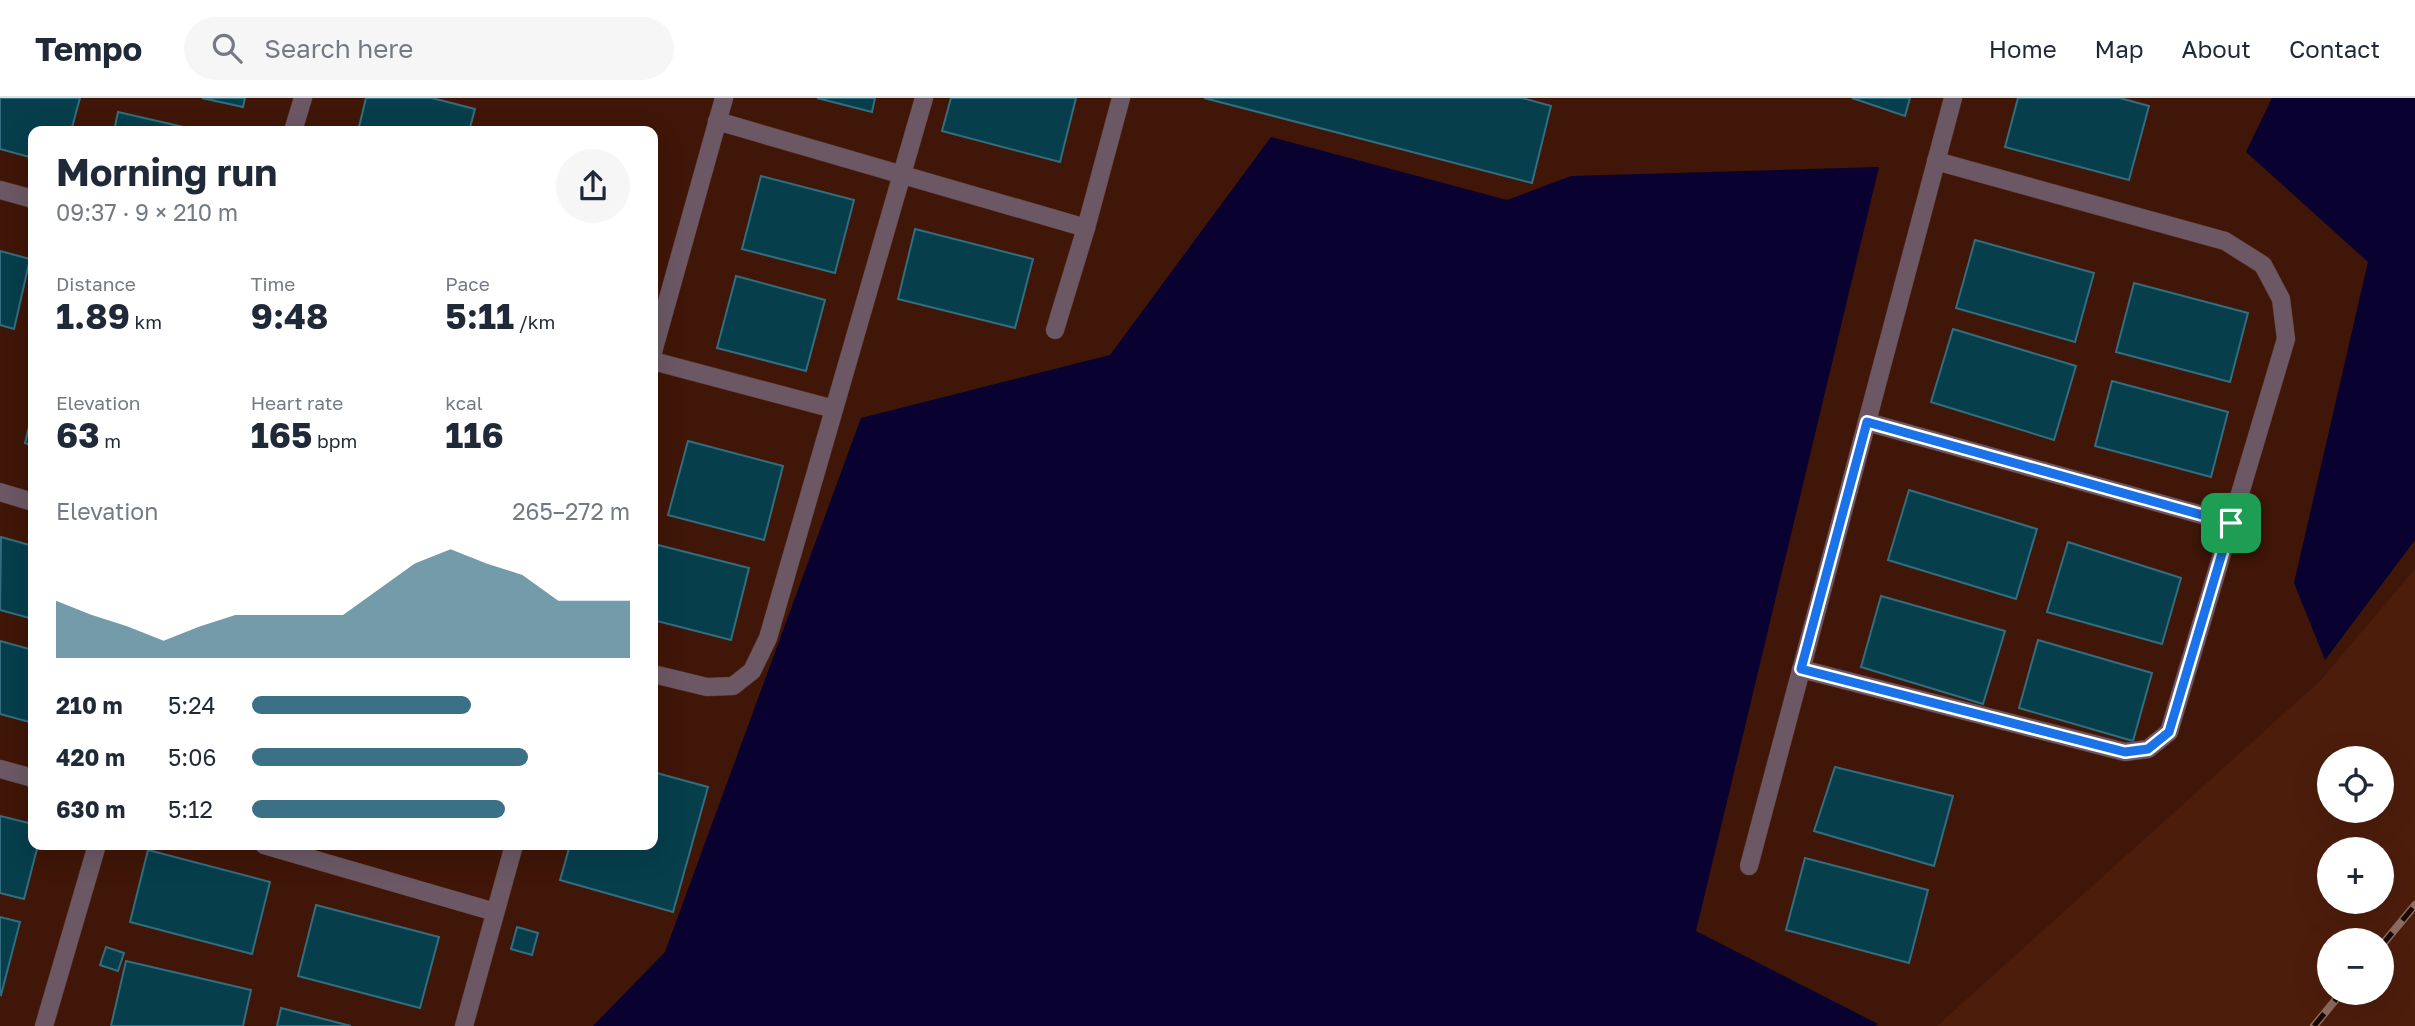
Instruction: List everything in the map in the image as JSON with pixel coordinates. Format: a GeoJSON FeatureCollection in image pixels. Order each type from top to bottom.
{"type":"FeatureCollection","features":[{"type":"Feature","properties":{"kind":"street"},"geometry":{"type":"LineString","coordinates":[[295,126],[303,98]]}},
{"type":"Feature","properties":{"kind":"street"},"geometry":{"type":"LineString","coordinates":[[658,334],[724,98]]}},
{"type":"Feature","properties":{"kind":"street"},"geometry":{"type":"LineString","coordinates":[[658,675],[707,687],[733,687],[752,671],[768,638],[924,98]]}},
{"type":"Feature","properties":{"kind":"street"},"geometry":{"type":"LineString","coordinates":[[1055,330],[1121,98]]}},
{"type":"Feature","properties":{"kind":"street"},"geometry":{"type":"LineString","coordinates":[[1749,866],[1953,98]]}},
{"type":"Feature","properties":{"kind":"street"},"geometry":{"type":"LineString","coordinates":[[717,121],[1086,228]]}},
{"type":"Feature","properties":{"kind":"street"},"geometry":{"type":"LineString","coordinates":[[1801,669],[2125,752],[2148,749],[2169,732],[2286,339],[2281,299],[2263,265],[2225,241],[1936,161]]}},
{"type":"Feature","properties":{"kind":"street"},"geometry":{"type":"LineString","coordinates":[[0,190],[28,198]]}},
{"type":"Feature","properties":{"kind":"street"},"geometry":{"type":"LineString","coordinates":[[658,362],[834,408]]}},
{"type":"Feature","properties":{"kind":"street"},"geometry":{"type":"LineString","coordinates":[[1867,422],[2231,523]]}},
{"type":"Feature","properties":{"kind":"street"},"geometry":{"type":"LineString","coordinates":[[0,492],[28,500]]}},
{"type":"Feature","properties":{"kind":"street"},"geometry":{"type":"LineString","coordinates":[[0,769],[28,777]]}},
{"type":"Feature","properties":{"kind":"street"},"geometry":{"type":"LineString","coordinates":[[44,1026],[96,850]]}},
{"type":"Feature","properties":{"kind":"street"},"geometry":{"type":"LineString","coordinates":[[281,850],[495,912]]}},
{"type":"Feature","properties":{"kind":"street"},"geometry":{"type":"LineString","coordinates":[[464,1026],[513,850]]}},
{"type":"Feature","properties":{"kind":"shaded area"},"geometry":{"type":"Polygon","coordinates":[[[2272,98],[2415,98],[2415,540],[2325,660],[2294,583],[2368,262],[2246,152],[2272,98]]]}},
{"type":"Feature","properties":{"kind":"shaded area"},"geometry":{"type":"Polygon","coordinates":[[[1271,137],[1507,200],[1571,176],[1879,167],[1696,931],[1878,1024],[593,1026],[665,952],[861,418],[1110,355],[1271,137]]]}},
{"type":"Feature","properties":{"kind":"shaded area"},"geometry":{"type":"Polygon","coordinates":[[[2415,569],[2415,1026],[1937,1026],[2320,681],[2415,569]]]}},
{"type":"Feature","properties":{"kind":"building"},"geometry":{"type":"Polygon","coordinates":[[[0,98],[80,98],[72,126],[28,126],[28,157],[0,149],[0,98]]]}},
{"type":"Feature","properties":{"kind":"building"},"geometry":{"type":"Polygon","coordinates":[[[202,98],[245,98],[243,107],[202,98]]]}},
{"type":"Feature","properties":{"kind":"building"},"geometry":{"type":"Polygon","coordinates":[[[366,98],[432,98],[475,109],[470,126],[359,126],[366,98]]]}},
{"type":"Feature","properties":{"kind":"building"},"geometry":{"type":"Polygon","coordinates":[[[817,98],[875,98],[872,112],[817,98]]]}},
{"type":"Feature","properties":{"kind":"building"},"geometry":{"type":"Polygon","coordinates":[[[951,98],[1076,98],[1060,162],[942,131],[951,98]]]}},
{"type":"Feature","properties":{"kind":"building"},"geometry":{"type":"Polygon","coordinates":[[[1204,98],[1522,98],[1551,106],[1532,183],[1204,98]]]}},
{"type":"Feature","properties":{"kind":"building"},"geometry":{"type":"Polygon","coordinates":[[[1852,98],[1910,98],[1905,116],[1852,98]]]}},
{"type":"Feature","properties":{"kind":"building"},"geometry":{"type":"Polygon","coordinates":[[[2018,98],[2120,98],[2149,106],[2129,180],[2005,147],[2018,98]]]}},
{"type":"Feature","properties":{"kind":"building"},"geometry":{"type":"Polygon","coordinates":[[[118,112],[179,126],[115,126],[118,112]]]}},
{"type":"Feature","properties":{"kind":"building"},"geometry":{"type":"Polygon","coordinates":[[[761,176],[854,200],[835,273],[742,249],[761,176]]]}},
{"type":"Feature","properties":{"kind":"building"},"geometry":{"type":"Polygon","coordinates":[[[915,229],[1033,259],[1015,328],[898,299],[915,229]]]}},
{"type":"Feature","properties":{"kind":"building"},"geometry":{"type":"Polygon","coordinates":[[[1975,240],[2094,273],[2075,342],[1956,308],[1975,240]]]}},
{"type":"Feature","properties":{"kind":"building"},"geometry":{"type":"Polygon","coordinates":[[[0,251],[28,258],[28,268],[14,329],[0,325],[0,251]]]}},
{"type":"Feature","properties":{"kind":"building"},"geometry":{"type":"Polygon","coordinates":[[[736,276],[825,300],[806,371],[717,348],[736,276]]]}},
{"type":"Feature","properties":{"kind":"building"},"geometry":{"type":"Polygon","coordinates":[[[2134,283],[2248,313],[2230,382],[2116,352],[2134,283]]]}},
{"type":"Feature","properties":{"kind":"building"},"geometry":{"type":"Polygon","coordinates":[[[1953,329],[2076,366],[2054,440],[1931,402],[1953,329]]]}},
{"type":"Feature","properties":{"kind":"building"},"geometry":{"type":"Polygon","coordinates":[[[2112,381],[2228,412],[2211,477],[2095,446],[2112,381]]]}},
{"type":"Feature","properties":{"kind":"building"},"geometry":{"type":"Polygon","coordinates":[[[688,441],[783,466],[764,540],[668,515],[688,441]]]}},
{"type":"Feature","properties":{"kind":"building"},"geometry":{"type":"Polygon","coordinates":[[[1909,490],[2037,529],[2016,599],[1888,560],[1909,490]]]}},
{"type":"Feature","properties":{"kind":"building"},"geometry":{"type":"Polygon","coordinates":[[[1,537],[28,545],[28,618],[0,610],[1,537]]]}},
{"type":"Feature","properties":{"kind":"building"},"geometry":{"type":"Polygon","coordinates":[[[2068,542],[2181,578],[2162,644],[2047,612],[2068,542]]]}},
{"type":"Feature","properties":{"kind":"building"},"geometry":{"type":"Polygon","coordinates":[[[658,545],[749,568],[731,640],[658,621],[658,545]]]}},
{"type":"Feature","properties":{"kind":"building"},"geometry":{"type":"Polygon","coordinates":[[[1881,596],[2005,631],[1983,704],[1861,667],[1881,596]]]}},
{"type":"Feature","properties":{"kind":"building"},"geometry":{"type":"Polygon","coordinates":[[[2038,640],[2152,673],[2133,741],[2019,708],[2038,640]]]}},
{"type":"Feature","properties":{"kind":"building"},"geometry":{"type":"Polygon","coordinates":[[[0,641],[28,649],[28,722],[0,714],[0,641]]]}},
{"type":"Feature","properties":{"kind":"building"},"geometry":{"type":"Polygon","coordinates":[[[1835,767],[1953,796],[1934,866],[1814,831],[1835,767]]]}},
{"type":"Feature","properties":{"kind":"building"},"geometry":{"type":"Polygon","coordinates":[[[658,773],[708,787],[673,912],[560,880],[569,850],[658,850],[658,773]]]}},
{"type":"Feature","properties":{"kind":"building"},"geometry":{"type":"Polygon","coordinates":[[[0,816],[28,823],[28,850],[37,850],[24,899],[0,893],[0,816]]]}},
{"type":"Feature","properties":{"kind":"building"},"geometry":{"type":"Polygon","coordinates":[[[148,850],[270,882],[252,954],[130,922],[148,850]]]}},
{"type":"Feature","properties":{"kind":"building"},"geometry":{"type":"Polygon","coordinates":[[[1805,858],[1928,890],[1909,963],[1786,930],[1805,858]]]}},
{"type":"Feature","properties":{"kind":"building"},"geometry":{"type":"Polygon","coordinates":[[[316,905],[439,937],[420,1008],[298,976],[316,905]]]}},
{"type":"Feature","properties":{"kind":"building"},"geometry":{"type":"Polygon","coordinates":[[[0,917],[20,922],[1,995],[0,994],[0,917]]]}},
{"type":"Feature","properties":{"kind":"building"},"geometry":{"type":"Polygon","coordinates":[[[517,927],[538,933],[532,955],[511,949],[517,927]]]}},
{"type":"Feature","properties":{"kind":"building"},"geometry":{"type":"Polygon","coordinates":[[[106,947],[124,953],[118,971],[100,965],[106,947]]]}},
{"type":"Feature","properties":{"kind":"building"},"geometry":{"type":"Polygon","coordinates":[[[126,961],[251,990],[243,1026],[111,1026],[126,961]]]}},
{"type":"Feature","properties":{"kind":"building"},"geometry":{"type":"Polygon","coordinates":[[[281,1008],[351,1026],[277,1026],[281,1008]]]}},
{"type":"Feature","properties":{"kind":"railway"},"geometry":{"type":"LineString","coordinates":[[2394,930],[2415,905]]}},
{"type":"Feature","properties":{"kind":"railway"},"geometry":{"type":"LineString","coordinates":[[2314,1026],[2331,1005]]}},
{"type":"Feature","properties":{"kind":"route"},"geometry":{"type":"LineString","coordinates":[[1867,422],[2231,523],[2169,732],[2148,749],[2125,752],[1801,669],[1867,422]]}}]}
